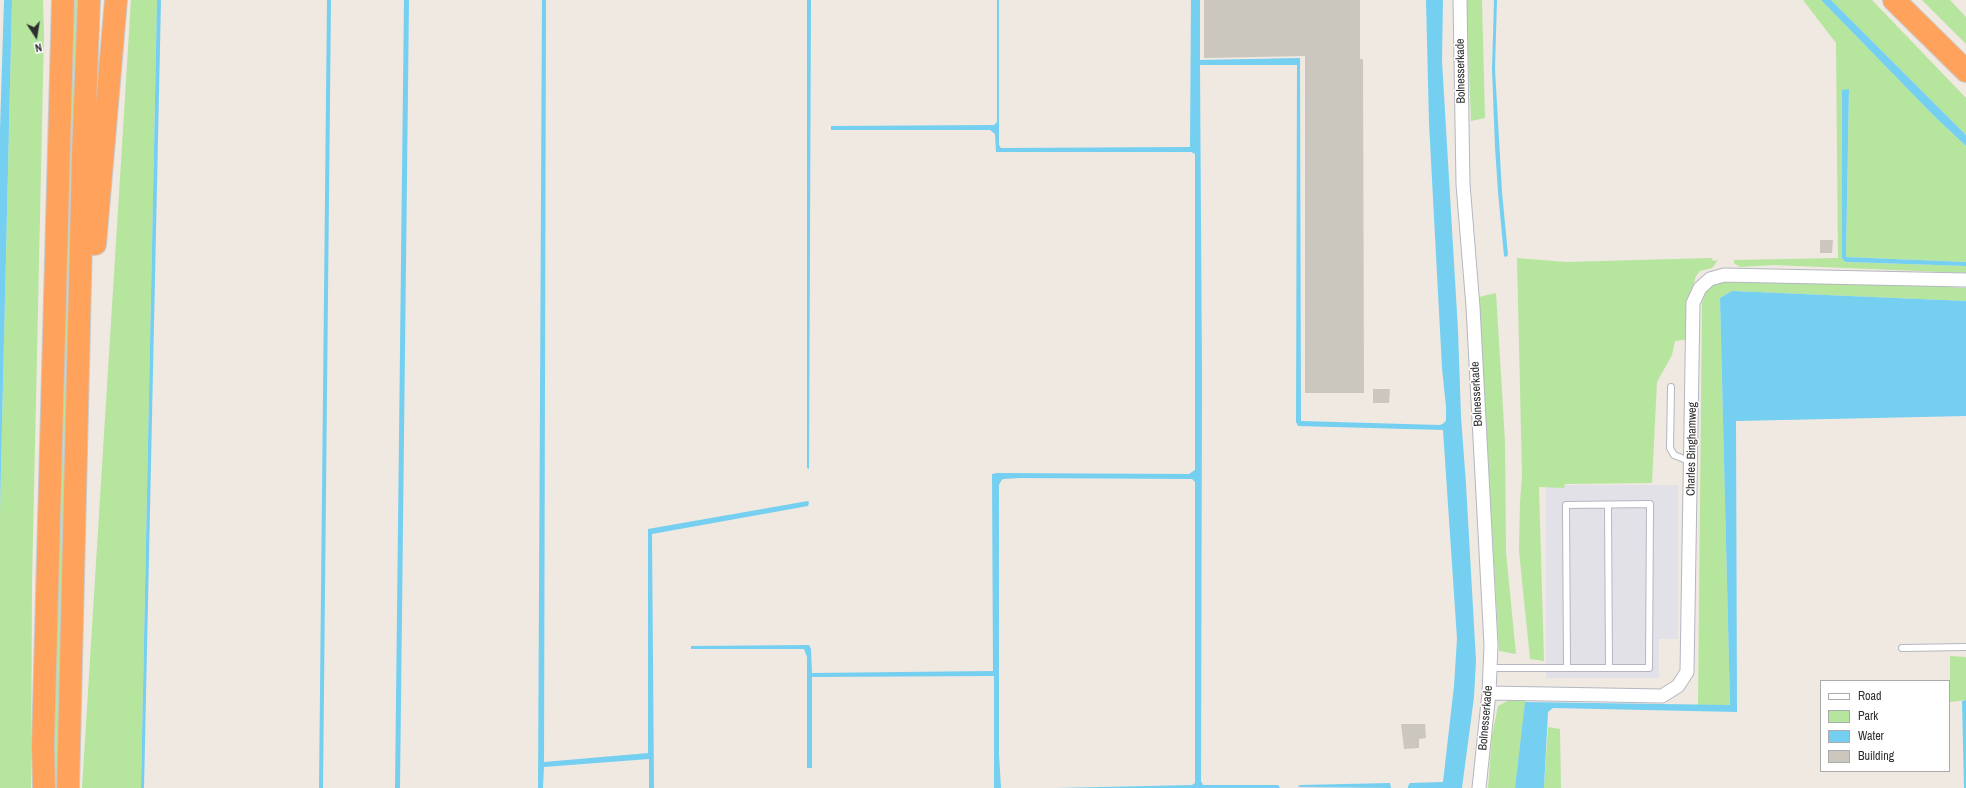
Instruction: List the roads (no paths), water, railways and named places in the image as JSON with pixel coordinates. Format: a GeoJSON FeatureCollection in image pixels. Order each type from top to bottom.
{"type":"FeatureCollection","features":[{"type":"Feature","properties":{"kind":"highway"},"geometry":{"type":"LineString","coordinates":[[44,788],[43,745],[63,0]]}},
{"type":"Feature","properties":{"kind":"highway"},"geometry":{"type":"LineString","coordinates":[[68,788],[83,156],[89,0]]}},
{"type":"Feature","properties":{"kind":"highway"},"geometry":{"type":"LineString","coordinates":[[81,283],[93,269],[116,0]]}},
{"type":"Feature","properties":{"kind":"highway"},"geometry":{"type":"LineString","coordinates":[[1894,0],[1966,71]]}},
{"type":"Feature","properties":{"kind":"street","name":"Bolnesserkade"},"geometry":{"type":"LineString","coordinates":[[1460,0],[1463,184],[1473,307],[1491,644],[1489,693],[1479,788]]}},
{"type":"Feature","properties":{"kind":"street","name":"Charles Binghamweg"},"geometry":{"type":"LineString","coordinates":[[1489,693],[1662,696],[1678,686],[1687,672],[1689,664],[1693,303],[1700,288],[1710,279],[1724,275],[1966,280]]}},
{"type":"Feature","properties":{"kind":"lane"},"geometry":{"type":"LineString","coordinates":[[1671,386],[1670,448],[1674,455],[1684,459],[1691,459]]}},
{"type":"Feature","properties":{"kind":"lane"},"geometry":{"type":"LineString","coordinates":[[1490,668],[1567,668],[1649,668],[1650,504],[1566,505],[1567,668]]}},
{"type":"Feature","properties":{"kind":"lane"},"geometry":{"type":"LineString","coordinates":[[1608,505],[1609,668]]}},
{"type":"Feature","properties":{"kind":"lane"},"geometry":{"type":"LineString","coordinates":[[1902,648],[1966,647]]}},
{"type":"Feature","properties":{"kind":"water"},"geometry":{"type":"Polygon","coordinates":[[[4,0],[12,0],[0,511],[0,129],[4,0]]]}},
{"type":"Feature","properties":{"kind":"water"},"geometry":{"type":"Polygon","coordinates":[[[157,0],[161,0],[144,788],[141,788],[157,0]]]}},
{"type":"Feature","properties":{"kind":"water"},"geometry":{"type":"Polygon","coordinates":[[[327,0],[331,0],[323,788],[319,788],[327,0]]]}},
{"type":"Feature","properties":{"kind":"water"},"geometry":{"type":"Polygon","coordinates":[[[404,0],[409,0],[400,788],[395,788],[404,0]]]}},
{"type":"Feature","properties":{"kind":"water"},"geometry":{"type":"Polygon","coordinates":[[[542,0],[546,0],[544,762],[648,753],[648,529],[808,501],[809,503],[808,506],[652,534],[654,788],[649,788],[649,759],[544,767],[543,788],[538,788],[542,0]]]}},
{"type":"Feature","properties":{"kind":"water"},"geometry":{"type":"Polygon","coordinates":[[[807,0],[811,0],[809,469],[807,468],[807,0]]]}},
{"type":"Feature","properties":{"kind":"water"},"geometry":{"type":"Polygon","coordinates":[[[997,0],[999,0],[999,145],[1001,148],[1190,147],[1191,0],[1200,0],[1200,60],[1300,58],[1301,421],[1440,425],[1446,420],[1446,407],[1442,368],[1429,123],[1426,0],[1443,0],[1442,61],[1476,661],[1474,697],[1462,788],[1408,788],[1410,783],[1443,782],[1454,686],[1457,639],[1443,430],[1298,426],[1296,422],[1297,65],[1200,65],[1202,378],[1201,781],[1203,785],[1278,785],[1280,788],[1057,788],[1192,785],[1195,783],[1195,482],[1192,479],[1020,478],[1003,479],[1001,481],[999,485],[999,754],[1001,788],[994,788],[994,676],[812,677],[812,768],[807,768],[807,657],[804,649],[691,649],[691,646],[809,645],[811,649],[812,673],[993,671],[992,474],[1189,474],[1195,470],[1195,154],[1191,152],[996,152],[995,134],[990,130],[831,130],[831,126],[994,125],[997,122],[997,0]]]}},
{"type":"Feature","properties":{"kind":"water"},"geometry":{"type":"Polygon","coordinates":[[[1494,0],[1497,0],[1495,69],[1502,192],[1508,255],[1506,257],[1504,256],[1495,147],[1492,69],[1494,0]]]}},
{"type":"Feature","properties":{"kind":"water"},"geometry":{"type":"Polygon","coordinates":[[[1821,0],[1831,0],[1966,135],[1966,146],[1935,117],[1821,0]]]}},
{"type":"Feature","properties":{"kind":"water"},"geometry":{"type":"Polygon","coordinates":[[[1849,89],[1846,257],[1966,262],[1966,266],[1846,262],[1842,258],[1842,90],[1849,89]]]}},
{"type":"Feature","properties":{"kind":"water"},"geometry":{"type":"Polygon","coordinates":[[[1732,291],[1966,301],[1966,416],[1736,421],[1737,712],[1553,708],[1548,712],[1544,788],[1515,788],[1525,702],[1730,705],[1720,298],[1732,291]]]}},
{"type":"Feature","properties":{"kind":"water"},"geometry":{"type":"Polygon","coordinates":[[[1966,700],[1966,788],[1964,788],[1962,701],[1966,700]]]}},
{"type":"Feature","properties":{"kind":"water"},"geometry":{"type":"Polygon","coordinates":[[[1390,783],[1391,788],[1298,787],[1300,785],[1390,783]]]}}]}
